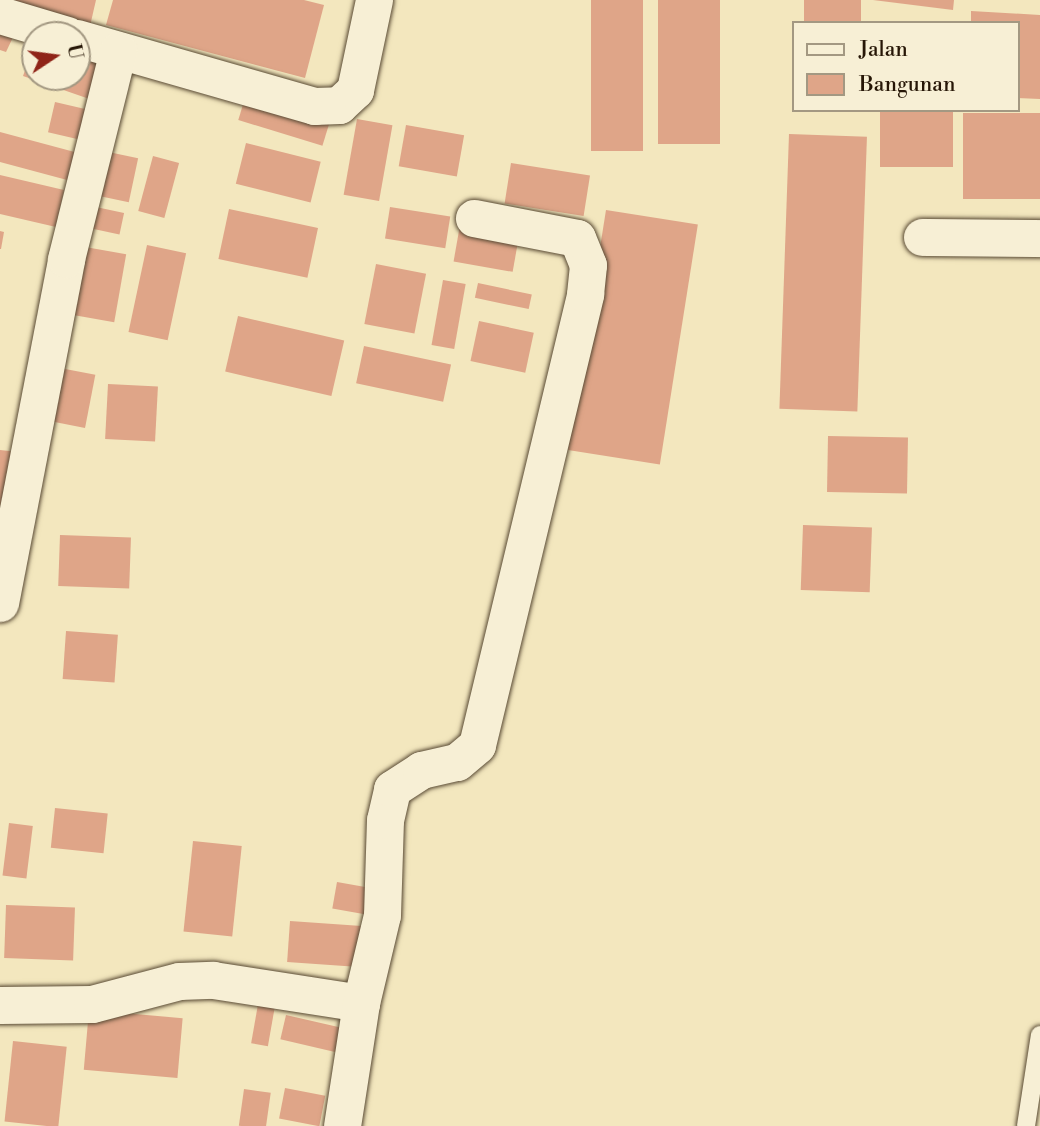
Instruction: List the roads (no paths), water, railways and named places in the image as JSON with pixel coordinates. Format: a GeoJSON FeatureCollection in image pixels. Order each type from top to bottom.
{"type":"FeatureCollection","features":[{"type":"Feature","properties":{"kind":"street"},"geometry":{"type":"LineString","coordinates":[[91,42],[314,106],[339,105],[355,90],[374,0]]}},
{"type":"Feature","properties":{"kind":"street"},"geometry":{"type":"LineString","coordinates":[[0,15],[21,21]]}},
{"type":"Feature","properties":{"kind":"street"},"geometry":{"type":"LineString","coordinates":[[0,603],[64,271],[118,50]]}},
{"type":"Feature","properties":{"kind":"street"},"geometry":{"type":"LineString","coordinates":[[342,1126],[361,1003],[382,915],[385,820],[393,789],[421,770],[457,762],[478,745],[585,294],[587,265],[577,238],[474,218]]}},
{"type":"Feature","properties":{"kind":"street"},"geometry":{"type":"LineString","coordinates":[[922,237],[1040,238]]}},
{"type":"Feature","properties":{"kind":"street"},"geometry":{"type":"LineString","coordinates":[[0,1004],[92,1004],[179,981],[213,980],[361,1003]]}},
{"type":"Feature","properties":{"kind":"lane"},"geometry":{"type":"LineString","coordinates":[[1026,1126],[1040,1035]]}}]}
